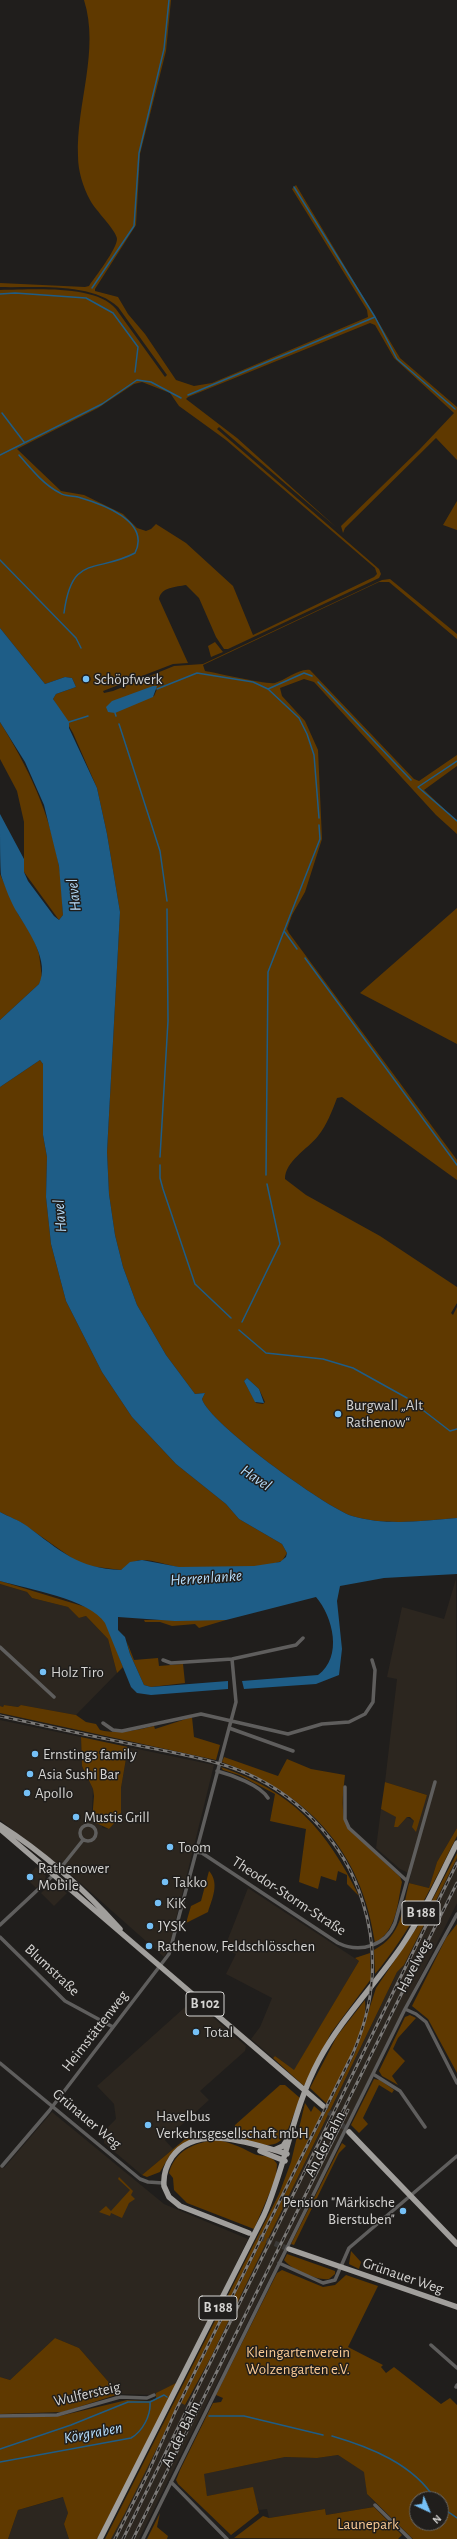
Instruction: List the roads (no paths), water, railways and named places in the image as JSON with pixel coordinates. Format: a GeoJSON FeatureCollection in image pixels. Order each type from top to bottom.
{"type":"FeatureCollection","features":[{"type":"Feature","properties":{"kind":"main road","name":"B 102"},"geometry":{"type":"LineString","coordinates":[[0,1825],[19,1837],[97,1903],[128,1938]]}},
{"type":"Feature","properties":{"kind":"main road","name":"B 102"},"geometry":{"type":"LineString","coordinates":[[0,1829],[323,2106]]}},
{"type":"Feature","properties":{"kind":"main road","name":"B 188"},"geometry":{"type":"LineString","coordinates":[[100,2539],[264,2215],[285,2161],[300,2107],[311,2078],[334,2034],[377,1979],[417,1921],[457,1843]]}},
{"type":"Feature","properties":{"kind":"main road"},"geometry":{"type":"LineString","coordinates":[[274,2150],[283,2146],[293,2131]]}},
{"type":"Feature","properties":{"kind":"main road"},"geometry":{"type":"LineString","coordinates":[[349,2132],[457,2244]]}},
{"type":"Feature","properties":{"kind":"main road"},"geometry":{"type":"LineString","coordinates":[[249,2233],[180,2206],[169,2197],[163,2183],[164,2174],[170,2160],[178,2150],[188,2144],[211,2138],[236,2141],[287,2154]]}},
{"type":"Feature","properties":{"kind":"main road"},"geometry":{"type":"LineString","coordinates":[[236,2141],[285,2161]]}},
{"type":"Feature","properties":{"kind":"main road","name":"Grünauer Weg"},"geometry":{"type":"LineString","coordinates":[[290,2249],[457,2307]]}},
{"type":"Feature","properties":{"kind":"street"},"geometry":{"type":"LineString","coordinates":[[163,1660],[171,1663],[232,1659],[296,1645],[303,1638]]}},
{"type":"Feature","properties":{"kind":"street"},"geometry":{"type":"LineString","coordinates":[[0,1647],[54,1697]]}},
{"type":"Feature","properties":{"kind":"street","name":"Heimstättenweg"},"geometry":{"type":"LineString","coordinates":[[2,2166],[52,2106],[169,1954],[231,1721],[236,1696],[232,1659]]}},
{"type":"Feature","properties":{"kind":"street"},"geometry":{"type":"LineString","coordinates":[[103,1723],[113,1730],[122,1731],[195,1714],[211,1715],[288,1734],[322,1724],[354,1721],[365,1714],[373,1702],[376,1670],[372,1660]]}},
{"type":"Feature","properties":{"kind":"street"},"geometry":{"type":"LineString","coordinates":[[229,1728],[293,1751]]}},
{"type":"Feature","properties":{"kind":"street"},"geometry":{"type":"LineString","coordinates":[[217,1771],[238,1777],[265,1794],[268,1798]]}},
{"type":"Feature","properties":{"kind":"street"},"geometry":{"type":"LineString","coordinates":[[345,1787],[345,1819],[349,1828],[406,1880],[435,1782]]}},
{"type":"Feature","properties":{"kind":"street"},"geometry":{"type":"LineString","coordinates":[[87,1825],[93,1827],[96,1831],[95,1838],[89,1842],[83,1840],[80,1835],[82,1828],[87,1825]]}},
{"type":"Feature","properties":{"kind":"street"},"geometry":{"type":"LineString","coordinates":[[0,1924],[59,1870],[83,1840]]}},
{"type":"Feature","properties":{"kind":"street","name":"Theodor-Storm-Straße"},"geometry":{"type":"LineString","coordinates":[[196,1852],[202,1853],[338,1943],[357,1948],[372,1946],[383,1940],[391,1933],[406,1880]]}},
{"type":"Feature","properties":{"kind":"street","name":"Havelweg"},"geometry":{"type":"LineString","coordinates":[[405,2009],[457,1914]]}},
{"type":"Feature","properties":{"kind":"street","name":"Blumstraße"},"geometry":{"type":"LineString","coordinates":[[0,1937],[65,2001],[113,2027]]}},
{"type":"Feature","properties":{"kind":"street"},"geometry":{"type":"LineString","coordinates":[[405,2009],[416,2014],[426,2022],[457,2083]]}},
{"type":"Feature","properties":{"kind":"street","name":"An der Bahn"},"geometry":{"type":"LineString","coordinates":[[143,2539],[405,2009]]}},
{"type":"Feature","properties":{"kind":"street","name":"Grünauer Weg"},"geometry":{"type":"LineString","coordinates":[[0,2063],[140,2179],[148,2182],[163,2183]]}},
{"type":"Feature","properties":{"kind":"street"},"geometry":{"type":"LineString","coordinates":[[373,2074],[400,2091],[425,2127]]}},
{"type":"Feature","properties":{"kind":"street"},"geometry":{"type":"LineString","coordinates":[[342,2268],[347,2250],[457,2156]]}},
{"type":"Feature","properties":{"kind":"street","name":"Grünauer Weg"},"geometry":{"type":"LineString","coordinates":[[279,2263],[323,2283],[334,2280],[342,2268]]}},
{"type":"Feature","properties":{"kind":"street"},"geometry":{"type":"LineString","coordinates":[[431,2345],[457,2368]]}},
{"type":"Feature","properties":{"kind":"street","name":"Wulfersteig"},"geometry":{"type":"LineString","coordinates":[[0,2416],[57,2415],[120,2397],[147,2398],[154,2395]]}},
{"type":"Feature","properties":{"kind":"street"},"geometry":{"type":"LineString","coordinates":[[171,2482],[227,2539]]}},
{"type":"Feature","properties":{"kind":"street"},"geometry":{"type":"LineString","coordinates":[[375,2505],[410,2539]]}},
{"type":"Feature","properties":{"kind":"water"},"geometry":{"type":"Polygon","coordinates":[[[0,628],[45,684],[65,677],[72,678],[76,687],[56,694],[53,699],[69,722],[69,728],[97,788],[107,834],[120,912],[107,1152],[109,1194],[115,1235],[123,1267],[137,1305],[166,1355],[195,1394],[205,1393],[202,1399],[209,1411],[245,1444],[318,1497],[352,1516],[378,1521],[404,1522],[457,1518],[457,1574],[384,1578],[340,1586],[337,1601],[342,1649],[339,1675],[316,1684],[244,1689],[242,1681],[318,1675],[326,1667],[331,1658],[333,1637],[327,1615],[316,1597],[226,1620],[175,1621],[118,1617],[118,1630],[125,1637],[130,1654],[144,1685],[151,1687],[228,1681],[228,1689],[151,1695],[137,1693],[131,1687],[105,1623],[97,1615],[86,1607],[72,1601],[41,1591],[0,1581],[0,1512],[24,1524],[70,1557],[93,1566],[106,1569],[121,1570],[130,1562],[142,1560],[179,1567],[254,1566],[280,1562],[286,1557],[287,1553],[282,1544],[239,1519],[226,1504],[176,1464],[132,1417],[102,1372],[66,1301],[51,1244],[46,1197],[47,1157],[43,1135],[43,1064],[40,1060],[0,1087],[0,1020],[39,984],[42,975],[42,966],[37,948],[13,905],[1,875],[0,814],[24,859],[24,872],[28,881],[54,916],[59,920],[63,915],[59,866],[44,805],[25,762],[0,722],[0,628]]]}},
{"type":"Feature","properties":{"kind":"water"},"geometry":{"type":"Polygon","coordinates":[[[153,686],[157,686],[153,697],[115,713],[108,712],[106,707],[112,701],[153,686]]]}},
{"type":"Feature","properties":{"kind":"water"},"geometry":{"type":"Polygon","coordinates":[[[247,1378],[259,1389],[264,1403],[255,1402],[244,1381],[247,1378]]]}},
{"type":"Feature","properties":{"kind":"waterway"},"geometry":{"type":"LineString","coordinates":[[92,288],[134,226],[139,153],[164,49],[169,0]]}},
{"type":"Feature","properties":{"kind":"waterway"},"geometry":{"type":"LineString","coordinates":[[294,187],[375,317],[397,359],[455,409]]}},
{"type":"Feature","properties":{"kind":"waterway"},"geometry":{"type":"LineString","coordinates":[[0,294],[15,293],[86,298],[113,313],[138,347],[135,372]]}},
{"type":"Feature","properties":{"kind":"waterway"},"geometry":{"type":"LineString","coordinates":[[188,395],[375,317]]}},
{"type":"Feature","properties":{"kind":"waterway"},"geometry":{"type":"LineString","coordinates":[[0,455],[102,404],[137,380],[151,382],[181,398]]}},
{"type":"Feature","properties":{"kind":"waterway"},"geometry":{"type":"LineString","coordinates":[[2,413],[24,442]]}},
{"type":"Feature","properties":{"kind":"waterway"},"geometry":{"type":"LineString","coordinates":[[19,455],[38,476],[54,490],[64,495],[78,497],[111,509],[130,523],[136,532],[138,542],[135,553],[121,559],[88,568],[79,573],[73,581],[68,594],[64,613]]}},
{"type":"Feature","properties":{"kind":"waterway"},"geometry":{"type":"LineString","coordinates":[[0,560],[76,638],[81,648]]}},
{"type":"Feature","properties":{"kind":"waterway"},"geometry":{"type":"LineString","coordinates":[[157,689],[197,673],[253,682],[268,689],[299,718],[307,734],[314,755],[319,818]]}},
{"type":"Feature","properties":{"kind":"waterway"},"geometry":{"type":"LineString","coordinates":[[268,689],[304,673],[312,676]]}},
{"type":"Feature","properties":{"kind":"waterway"},"geometry":{"type":"LineString","coordinates":[[318,682],[411,780]]}},
{"type":"Feature","properties":{"kind":"waterway"},"geometry":{"type":"LineString","coordinates":[[69,722],[88,716]]}},
{"type":"Feature","properties":{"kind":"waterway"},"geometry":{"type":"LineString","coordinates":[[119,724],[160,851],[167,901]]}},
{"type":"Feature","properties":{"kind":"waterway"},"geometry":{"type":"LineString","coordinates":[[457,761],[418,787],[457,821]]}},
{"type":"Feature","properties":{"kind":"waterway"},"geometry":{"type":"LineString","coordinates":[[284,931],[320,839],[319,825]]}},
{"type":"Feature","properties":{"kind":"waterway"},"geometry":{"type":"LineString","coordinates":[[160,1157],[168,1021],[167,909]]}},
{"type":"Feature","properties":{"kind":"waterway"},"geometry":{"type":"LineString","coordinates":[[266,1175],[268,972],[284,931],[297,949]]}},
{"type":"Feature","properties":{"kind":"waterway"},"geometry":{"type":"LineString","coordinates":[[305,958],[457,1165]]}},
{"type":"Feature","properties":{"kind":"waterway"},"geometry":{"type":"LineString","coordinates":[[160,1165],[160,1178],[163,1189],[195,1284],[231,1318]]}},
{"type":"Feature","properties":{"kind":"waterway"},"geometry":{"type":"LineString","coordinates":[[242,1322],[280,1244],[267,1184]]}},
{"type":"Feature","properties":{"kind":"waterway"},"geometry":{"type":"LineString","coordinates":[[239,1330],[266,1353],[323,1359],[353,1368],[407,1398]]}},
{"type":"Feature","properties":{"kind":"waterway"},"geometry":{"type":"LineString","coordinates":[[415,1404],[450,1431],[457,1429]]}},
{"type":"Feature","properties":{"kind":"waterway","name":"Körgraben"},"geometry":{"type":"LineString","coordinates":[[0,2462],[131,2438],[143,2427],[148,2417],[150,2402],[164,2395],[167,2397]]}},
{"type":"Feature","properties":{"kind":"waterway"},"geometry":{"type":"LineString","coordinates":[[0,2449],[71,2425],[128,2402],[150,2402]]}},
{"type":"Feature","properties":{"kind":"waterway","name":"Körgraben"},"geometry":{"type":"LineString","coordinates":[[209,2416],[244,2416],[323,2435]]}},
{"type":"Feature","properties":{"kind":"waterway","name":"Körgraben"},"geometry":{"type":"LineString","coordinates":[[332,2436],[346,2440],[390,2458],[415,2476],[429,2491]]}},
{"type":"Feature","properties":{"kind":"waterway","name":"Körgraben"},"geometry":{"type":"LineString","coordinates":[[449,2512],[457,2518]]}},
{"type":"Feature","properties":{"kind":"tunnel"},"geometry":{"type":"LineString","coordinates":[[323,2106],[349,2132]]}},
{"type":"Feature","properties":{"kind":"tunnel"},"geometry":{"type":"LineString","coordinates":[[251,2234],[289,2249]]}},
{"type":"Feature","properties":{"kind":"railway"},"geometry":{"type":"LineString","coordinates":[[0,1716],[209,1761],[233,1768],[277,1790],[314,1820],[344,1859],[355,1880],[363,1903],[371,1941],[372,1979],[370,1998],[366,2016],[353,2053],[176,2410],[148,2473],[115,2539]]}},
{"type":"Feature","properties":{"kind":"railway"},"geometry":{"type":"LineString","coordinates":[[123,2539],[457,1863]]}},
{"type":"Feature","properties":{"kind":"railway"},"geometry":{"type":"LineString","coordinates":[[342,2113],[457,1883]]}},
{"type":"Feature","properties":{"kind":"railway"},"geometry":{"type":"LineString","coordinates":[[133,2539],[348,2110]]}},
{"type":"Feature","properties":{"kind":"place","name":"Schöpfwerk"},"geometry":{"type":"Point","coordinates":[86,679]}},
{"type":"Feature","properties":{"kind":"place","name":"Burgwall „Alt Rathenow“"},"geometry":{"type":"Point","coordinates":[338,1414]}},
{"type":"Feature","properties":{"kind":"place","name":"Holz Tiro"},"geometry":{"type":"Point","coordinates":[43,1672]}},
{"type":"Feature","properties":{"kind":"place","name":"Ernstings family"},"geometry":{"type":"Point","coordinates":[35,1754]}},
{"type":"Feature","properties":{"kind":"place","name":"Asia Sushi Bar"},"geometry":{"type":"Point","coordinates":[30,1774]}},
{"type":"Feature","properties":{"kind":"place","name":"Apollo"},"geometry":{"type":"Point","coordinates":[27,1793]}},
{"type":"Feature","properties":{"kind":"place","name":"Mustis Grill"},"geometry":{"type":"Point","coordinates":[76,1817]}},
{"type":"Feature","properties":{"kind":"place","name":"Toom"},"geometry":{"type":"Point","coordinates":[170,1847]}},
{"type":"Feature","properties":{"kind":"place","name":"Rathenower Mobile"},"geometry":{"type":"Point","coordinates":[30,1877]}},
{"type":"Feature","properties":{"kind":"place","name":"Takko"},"geometry":{"type":"Point","coordinates":[165,1882]}},
{"type":"Feature","properties":{"kind":"place","name":"KiK"},"geometry":{"type":"Point","coordinates":[158,1903]}},
{"type":"Feature","properties":{"kind":"place","name":"JYSK"},"geometry":{"type":"Point","coordinates":[150,1926]}},
{"type":"Feature","properties":{"kind":"place","name":"Rathenow, Feldschlösschen"},"geometry":{"type":"Point","coordinates":[149,1946]}},
{"type":"Feature","properties":{"kind":"place","name":"Total"},"geometry":{"type":"Point","coordinates":[196,2032]}},
{"type":"Feature","properties":{"kind":"place","name":"Havelbus Verkehrsgesellschaft mbH"},"geometry":{"type":"Point","coordinates":[148,2125]}},
{"type":"Feature","properties":{"kind":"place","name":"Pension \"Märkische Bierstuben\""},"geometry":{"type":"Point","coordinates":[403,2211]}},
{"type":"Feature","properties":{"kind":"water label","name":"Havel"},"geometry":{"type":"Point","coordinates":[74,895]}},
{"type":"Feature","properties":{"kind":"water label","name":"Havel"},"geometry":{"type":"Point","coordinates":[60,1216]}},
{"type":"Feature","properties":{"kind":"water label","name":"Havel"},"geometry":{"type":"Point","coordinates":[256,1478]}},
{"type":"Feature","properties":{"kind":"water label","name":"Herrenlanke"},"geometry":{"type":"Point","coordinates":[206,1578]}},
{"type":"Feature","properties":{"kind":"park label","name":"Kleingartenverein Wolzengarten e.V."},"geometry":{"type":"Point","coordinates":[298,2360]}},
{"type":"Feature","properties":{"kind":"park label","name":"Launepark"},"geometry":{"type":"Point","coordinates":[368,2524]}}]}
